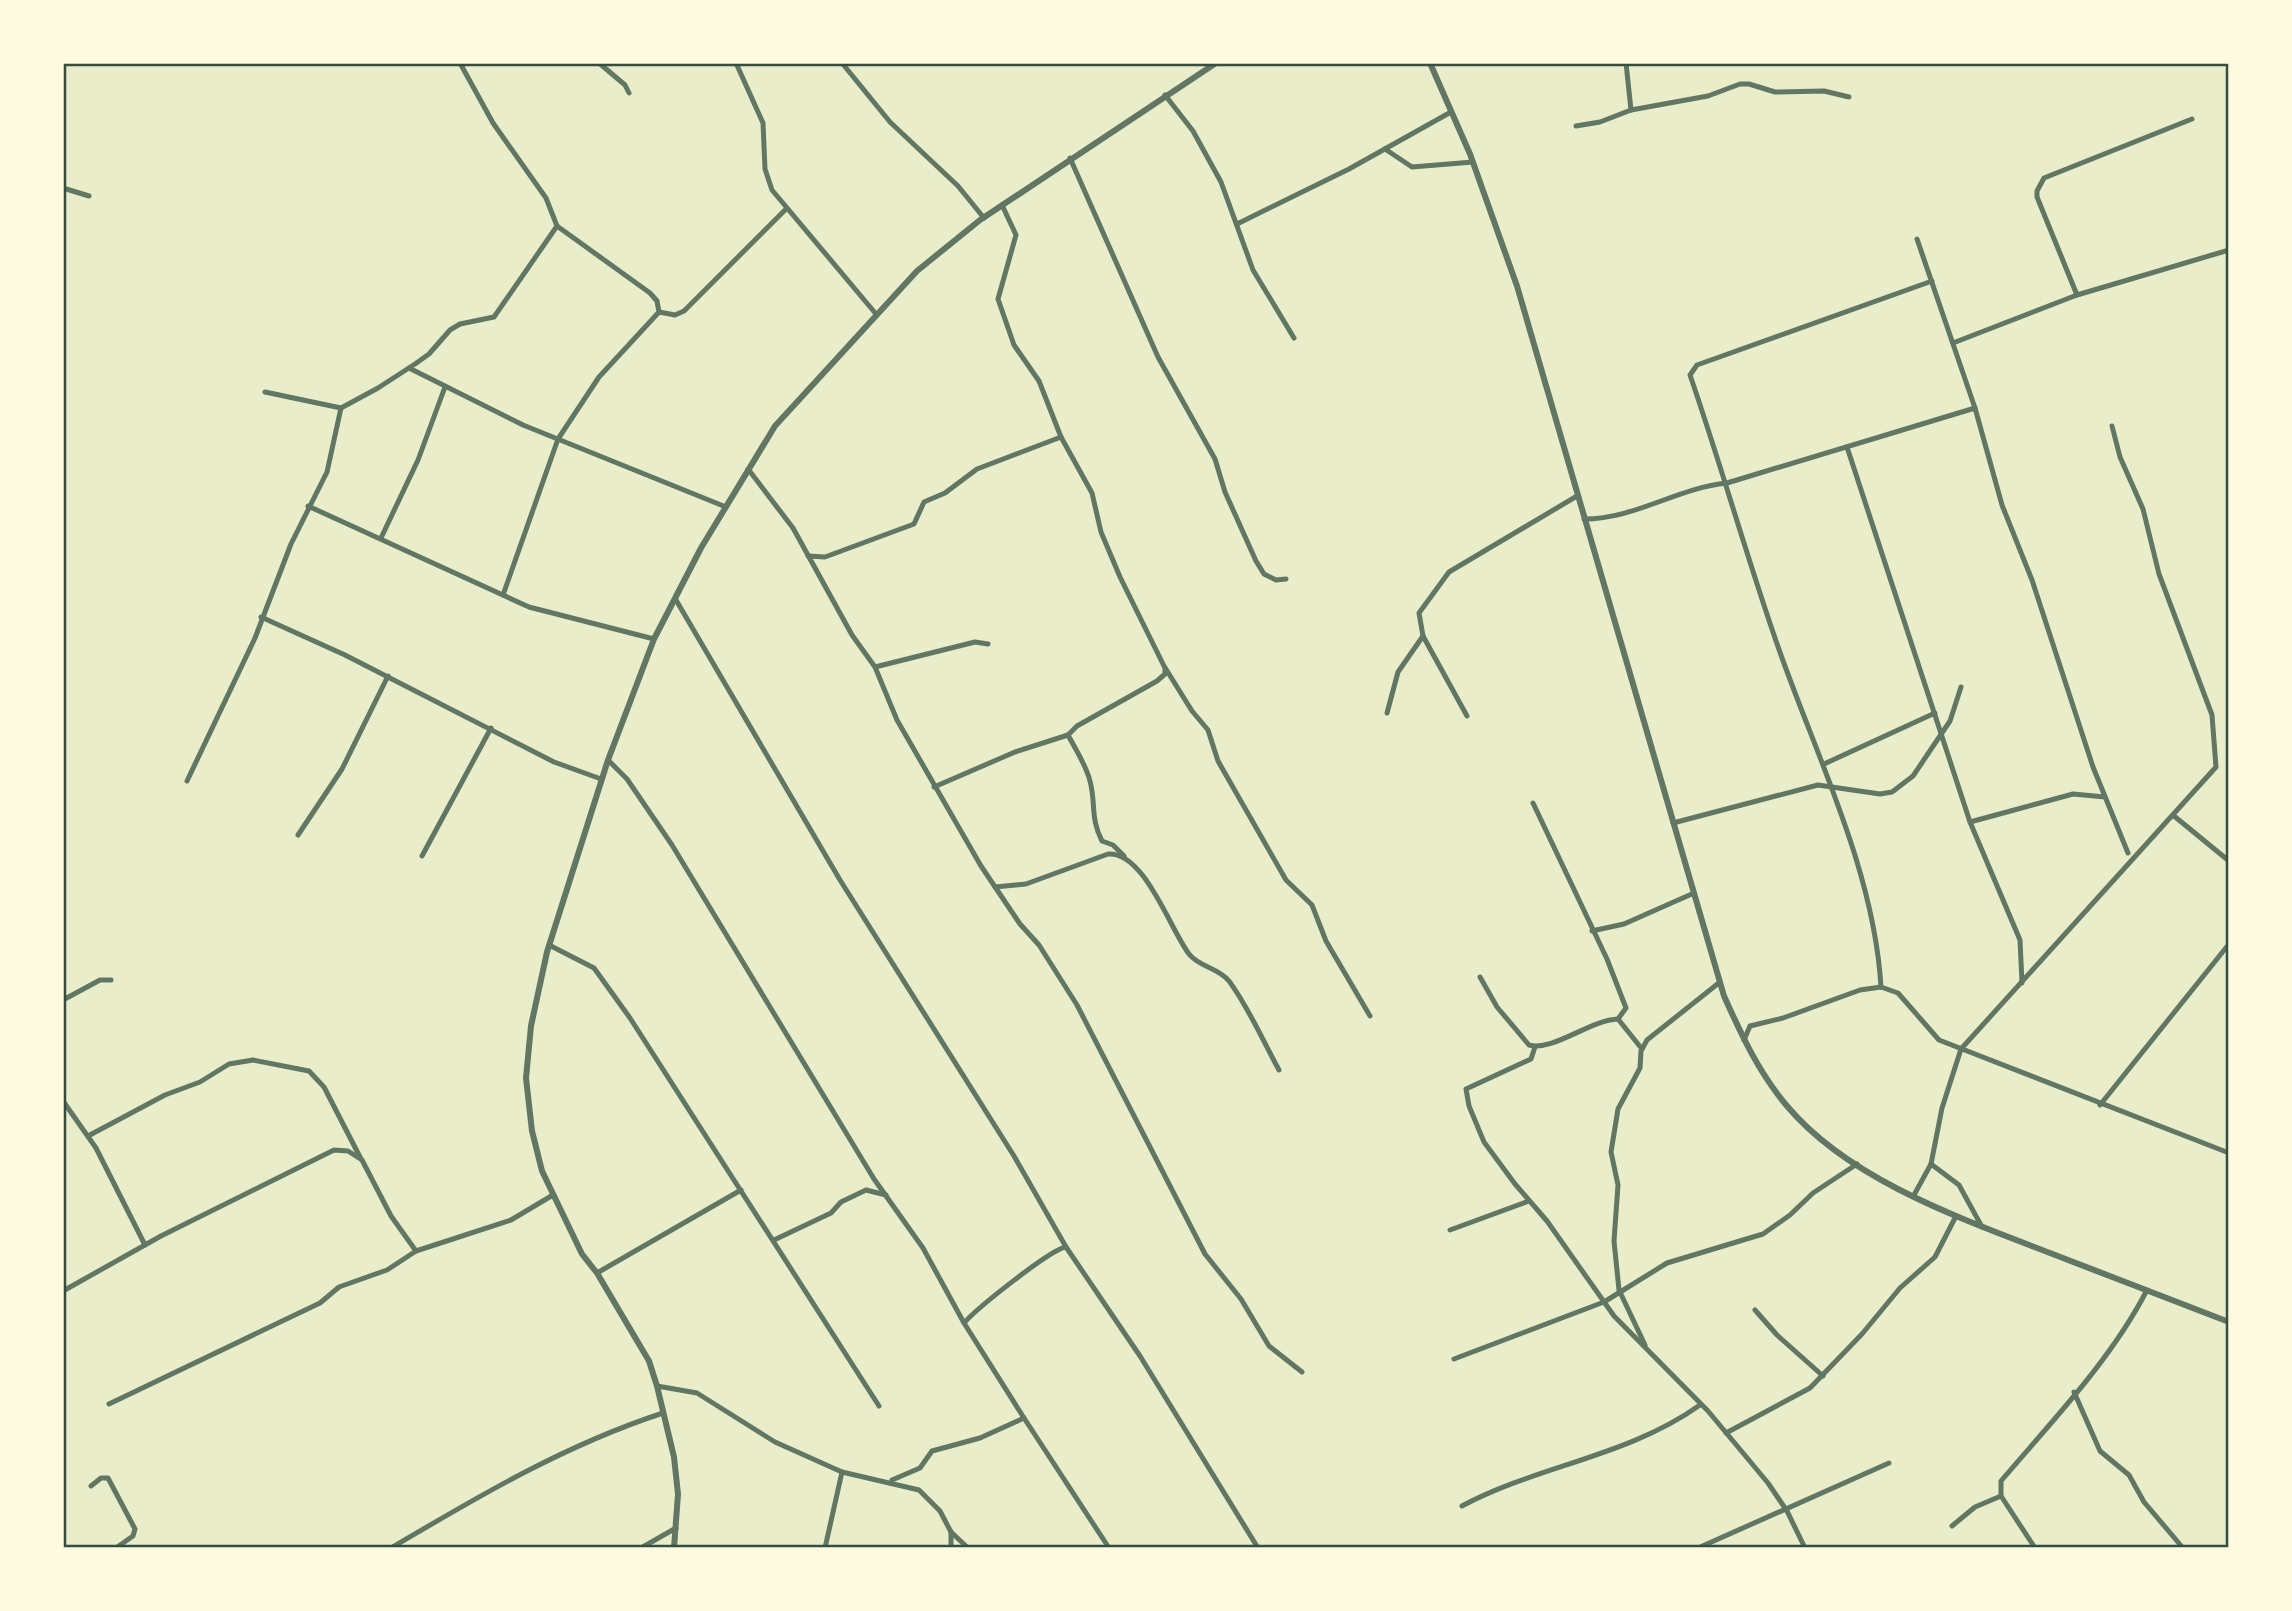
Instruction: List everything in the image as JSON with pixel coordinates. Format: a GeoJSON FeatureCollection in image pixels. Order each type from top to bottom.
{"type":"FeatureCollection","features":[{"type":"Feature","properties":{"kind":"street"},"geometry":{"type":"LineString","coordinates":[[460,63],[493,123],[547,198],[557,226],[650,293],[657,301],[659,312]]}},
{"type":"Feature","properties":{"kind":"street"},"geometry":{"type":"LineString","coordinates":[[599,63],[625,85],[629,93]]}},
{"type":"Feature","properties":{"kind":"street"},"geometry":{"type":"LineString","coordinates":[[736,63],[763,123],[768,179],[786,209],[876,314]]}},
{"type":"Feature","properties":{"kind":"street"},"geometry":{"type":"LineString","coordinates":[[842,63],[890,122],[958,186],[984,218]]}},
{"type":"Feature","properties":{"kind":"street"},"geometry":{"type":"LineString","coordinates":[[674,1548],[678,1494],[674,1457],[657,1386],[649,1361],[597,1273],[582,1254],[542,1171],[532,1131],[526,1078],[531,1026],[549,945],[601,779],[654,639],[726,507],[775,426],[917,271],[1002,205],[1216,63]]}},
{"type":"Feature","properties":{"kind":"street"},"geometry":{"type":"LineString","coordinates":[[1430,63],[1473,162],[1517,286],[1720,982],[1752,1060],[1788,1108],[1832,1149],[1857,1164],[1956,1216],[2229,1322]]}},
{"type":"Feature","properties":{"kind":"street"},"geometry":{"type":"LineString","coordinates":[[1626,63],[1631,110]]}},
{"type":"Feature","properties":{"kind":"street"},"geometry":{"type":"LineString","coordinates":[[1576,126],[1600,122],[1631,110],[1708,96],[1740,84],[1775,92],[1824,91],[1849,97]]}},
{"type":"Feature","properties":{"kind":"street"},"geometry":{"type":"LineString","coordinates":[[1165,95],[1193,131],[1221,182],[1253,270],[1294,338]]}},
{"type":"Feature","properties":{"kind":"street"},"geometry":{"type":"LineString","coordinates":[[1237,224],[1385,149],[1451,112]]}},
{"type":"Feature","properties":{"kind":"street"},"geometry":{"type":"LineString","coordinates":[[2077,295],[2038,197],[2039,184],[2044,178],[2192,118]]}},
{"type":"Feature","properties":{"kind":"street"},"geometry":{"type":"LineString","coordinates":[[1385,149],[1412,167],[1473,162]]}},
{"type":"Feature","properties":{"kind":"street"},"geometry":{"type":"LineString","coordinates":[[1070,158],[1158,356],[1215,459],[1225,492],[1251,550],[1264,574],[1276,580],[1286,579]]}},
{"type":"Feature","properties":{"kind":"street"},"geometry":{"type":"LineString","coordinates":[[63,188],[89,196]]}},
{"type":"Feature","properties":{"kind":"street"},"geometry":{"type":"LineString","coordinates":[[1002,205],[1017,235],[998,299],[1014,345],[1039,381],[1061,437],[1092,493],[1101,532],[1120,578],[1164,666],[1192,711],[1208,730],[1218,761],[1286,880],[1312,905],[1326,941],[1370,1016]]}},
{"type":"Feature","properties":{"kind":"street"},"geometry":{"type":"LineString","coordinates":[[659,312],[675,315],[684,311],[786,209]]}},
{"type":"Feature","properties":{"kind":"street"},"geometry":{"type":"LineString","coordinates":[[265,392],[341,408],[429,354],[450,330],[460,324],[494,317],[557,226]]}},
{"type":"Feature","properties":{"kind":"street"},"geometry":{"type":"LineString","coordinates":[[1917,239],[1975,408],[2002,505],[2032,580],[2105,797],[2128,853]]}},
{"type":"Feature","properties":{"kind":"street"},"geometry":{"type":"LineString","coordinates":[[1954,343],[2077,295],[2229,250]]}},
{"type":"Feature","properties":{"kind":"street"},"geometry":{"type":"LineString","coordinates":[[1881,986],[1879,949],[1833,786],[1775,639],[1691,370],[1697,365],[1932,281]]}},
{"type":"Feature","properties":{"kind":"street"},"geometry":{"type":"LineString","coordinates":[[503,595],[558,439],[599,377],[659,312]]}},
{"type":"Feature","properties":{"kind":"street"},"geometry":{"type":"LineString","coordinates":[[409,368],[558,439],[726,507]]}},
{"type":"Feature","properties":{"kind":"street"},"geometry":{"type":"LineString","coordinates":[[381,538],[418,460],[445,387]]}},
{"type":"Feature","properties":{"kind":"street"},"geometry":{"type":"LineString","coordinates":[[187,781],[255,638],[261,617],[309,506],[327,472],[341,408]]}},
{"type":"Feature","properties":{"kind":"street"},"geometry":{"type":"LineString","coordinates":[[1584,519],[1618,516],[1700,487],[1727,482],[1975,408]]}},
{"type":"Feature","properties":{"kind":"street"},"geometry":{"type":"LineString","coordinates":[[1914,1195],[1931,1164],[1941,1108],[1961,1049],[2216,767],[2212,715],[2159,574],[2143,509],[2120,457],[2112,426]]}},
{"type":"Feature","properties":{"kind":"street"},"geometry":{"type":"LineString","coordinates":[[808,556],[825,557],[900,531],[914,524],[924,502],[945,493],[969,474],[1061,437]]}},
{"type":"Feature","properties":{"kind":"street"},"geometry":{"type":"LineString","coordinates":[[1847,447],[1970,822],[2020,940],[2022,983]]}},
{"type":"Feature","properties":{"kind":"street"},"geometry":{"type":"LineString","coordinates":[[748,469],[793,528],[852,635],[875,667],[897,720],[934,787],[995,887],[1020,924],[1039,945],[1077,1005],[1205,1254],[1241,1298],[1269,1346],[1303,1372]]}},
{"type":"Feature","properties":{"kind":"street"},"geometry":{"type":"LineString","coordinates":[[1467,716],[1423,636],[1419,613],[1446,575],[1577,496]]}},
{"type":"Feature","properties":{"kind":"street"},"geometry":{"type":"LineString","coordinates":[[309,506],[503,595],[561,617],[654,639]]}},
{"type":"Feature","properties":{"kind":"street"},"geometry":{"type":"LineString","coordinates":[[676,600],[840,880],[1014,1156],[1066,1247],[1140,1356],[1258,1548]]}},
{"type":"Feature","properties":{"kind":"street"},"geometry":{"type":"LineString","coordinates":[[261,617],[388,676],[554,762],[601,779]]}},
{"type":"Feature","properties":{"kind":"street"},"geometry":{"type":"LineString","coordinates":[[1387,713],[1398,672],[1423,636]]}},
{"type":"Feature","properties":{"kind":"street"},"geometry":{"type":"LineString","coordinates":[[875,667],[975,642],[988,644]]}},
{"type":"Feature","properties":{"kind":"street"},"geometry":{"type":"LineString","coordinates":[[934,787],[968,775],[1015,752],[1068,735],[1077,726],[1157,681],[1165,674],[1164,666]]}},
{"type":"Feature","properties":{"kind":"street"},"geometry":{"type":"LineString","coordinates":[[298,835],[342,769],[388,676]]}},
{"type":"Feature","properties":{"kind":"street"},"geometry":{"type":"LineString","coordinates":[[1673,823],[1818,785],[1880,794],[1892,792],[1913,776],[1942,732],[1955,710],[1961,687]]}},
{"type":"Feature","properties":{"kind":"street"},"geometry":{"type":"LineString","coordinates":[[1824,764],[1935,713]]}},
{"type":"Feature","properties":{"kind":"street"},"geometry":{"type":"LineString","coordinates":[[422,856],[491,728]]}},
{"type":"Feature","properties":{"kind":"street"},"geometry":{"type":"LineString","coordinates":[[1068,735],[1091,782],[1093,820],[1102,841],[1113,845],[1165,908],[1189,954],[1228,979],[1279,1070]]}},
{"type":"Feature","properties":{"kind":"street"},"geometry":{"type":"LineString","coordinates":[[608,760],[627,779],[672,845],[886,1195],[923,1248],[964,1323],[1109,1548]]}},
{"type":"Feature","properties":{"kind":"street"},"geometry":{"type":"LineString","coordinates":[[1970,822],[2073,794],[2105,797]]}},
{"type":"Feature","properties":{"kind":"street"},"geometry":{"type":"LineString","coordinates":[[1480,977],[1497,1007],[1523,1035],[1524,1042],[1535,1047],[1545,1046],[1592,1023],[1618,1019],[1626,1008],[1533,803]]}},
{"type":"Feature","properties":{"kind":"street"},"geometry":{"type":"LineString","coordinates":[[2174,816],[2229,861]]}},
{"type":"Feature","properties":{"kind":"street"},"geometry":{"type":"LineString","coordinates":[[995,887],[1026,884],[1108,854],[1117,853],[1125,858]]}},
{"type":"Feature","properties":{"kind":"street"},"geometry":{"type":"LineString","coordinates":[[1592,931],[1624,923],[1694,893]]}},
{"type":"Feature","properties":{"kind":"street"},"geometry":{"type":"LineString","coordinates":[[2100,1105],[2229,944]]}},
{"type":"Feature","properties":{"kind":"street"},"geometry":{"type":"LineString","coordinates":[[549,945],[594,968],[630,1018],[879,1406]]}},
{"type":"Feature","properties":{"kind":"street"},"geometry":{"type":"LineString","coordinates":[[63,1000],[100,980],[111,980]]}},
{"type":"Feature","properties":{"kind":"street"},"geometry":{"type":"LineString","coordinates":[[1648,1350],[1619,1290],[1614,1241],[1618,1185],[1611,1152],[1618,1109],[1640,1068],[1642,1049],[1647,1040],[1720,982]]}},
{"type":"Feature","properties":{"kind":"street"},"geometry":{"type":"LineString","coordinates":[[1744,1040],[1750,1026],[1783,1018],[1860,990],[1881,986],[1898,993],[1939,1040],[2100,1105],[2228,1152]]}},
{"type":"Feature","properties":{"kind":"street"},"geometry":{"type":"LineString","coordinates":[[1618,1019],[1642,1049]]}},
{"type":"Feature","properties":{"kind":"street"},"geometry":{"type":"LineString","coordinates":[[1535,1047],[1531,1059],[1466,1089],[1469,1106],[1484,1142],[1604,1302],[1769,1483],[1787,1511],[1805,1548]]}},
{"type":"Feature","properties":{"kind":"street"},"geometry":{"type":"LineString","coordinates":[[88,1136],[165,1095],[200,1082],[229,1064],[253,1060],[309,1071],[324,1087],[391,1216],[416,1251]]}},
{"type":"Feature","properties":{"kind":"street"},"geometry":{"type":"LineString","coordinates":[[63,1101],[88,1136],[145,1245]]}},
{"type":"Feature","properties":{"kind":"street"},"geometry":{"type":"LineString","coordinates":[[63,1291],[145,1245],[334,1150],[348,1152],[362,1160]]}},
{"type":"Feature","properties":{"kind":"street"},"geometry":{"type":"LineString","coordinates":[[1454,1359],[1604,1302],[1619,1290],[1667,1263],[1763,1234],[1790,1216],[1813,1193],[1857,1164]]}},
{"type":"Feature","properties":{"kind":"street"},"geometry":{"type":"LineString","coordinates":[[1931,1164],[1959,1185],[1982,1227]]}},
{"type":"Feature","properties":{"kind":"street"},"geometry":{"type":"LineString","coordinates":[[597,1273],[741,1190]]}},
{"type":"Feature","properties":{"kind":"street"},"geometry":{"type":"LineString","coordinates":[[774,1240],[831,1213],[841,1202],[866,1191],[886,1195]]}},
{"type":"Feature","properties":{"kind":"street"},"geometry":{"type":"LineString","coordinates":[[109,1404],[320,1303],[339,1287],[387,1270],[416,1251],[511,1220],[553,1195]]}},
{"type":"Feature","properties":{"kind":"street"},"geometry":{"type":"LineString","coordinates":[[1450,1230],[1529,1201]]}},
{"type":"Feature","properties":{"kind":"street"},"geometry":{"type":"LineString","coordinates":[[1726,1433],[1805,1391],[1822,1376],[1900,1288],[1934,1257],[1956,1216]]}},
{"type":"Feature","properties":{"kind":"street"},"geometry":{"type":"LineString","coordinates":[[964,1323],[1003,1287],[1020,1279],[1057,1249],[1066,1247]]}},
{"type":"Feature","properties":{"kind":"street"},"geometry":{"type":"LineString","coordinates":[[2035,1548],[2001,1496],[2001,1481],[2131,1321],[2147,1290]]}},
{"type":"Feature","properties":{"kind":"street"},"geometry":{"type":"LineString","coordinates":[[1755,1310],[1777,1335],[1822,1376]]}},
{"type":"Feature","properties":{"kind":"street"},"geometry":{"type":"LineString","coordinates":[[657,1386],[697,1393],[775,1442],[842,1472],[919,1490],[932,1500],[951,1532],[968,1548]]}},
{"type":"Feature","properties":{"kind":"street"},"geometry":{"type":"LineString","coordinates":[[2074,1392],[2100,1451],[2129,1475],[2144,1502],[2183,1548]]}},
{"type":"Feature","properties":{"kind":"street"},"geometry":{"type":"LineString","coordinates":[[1462,1506],[1506,1484],[1587,1460],[1648,1436],[1700,1405]]}},
{"type":"Feature","properties":{"kind":"street"},"geometry":{"type":"LineString","coordinates":[[391,1548],[547,1458],[619,1427],[663,1413]]}},
{"type":"Feature","properties":{"kind":"street"},"geometry":{"type":"LineString","coordinates":[[889,1481],[920,1468],[932,1451],[980,1438],[1024,1418]]}},
{"type":"Feature","properties":{"kind":"street"},"geometry":{"type":"LineString","coordinates":[[1698,1548],[1787,1511],[1889,1463]]}},
{"type":"Feature","properties":{"kind":"street"},"geometry":{"type":"LineString","coordinates":[[825,1548],[842,1472]]}},
{"type":"Feature","properties":{"kind":"street"},"geometry":{"type":"LineString","coordinates":[[91,1486],[101,1478],[108,1478],[135,1529],[133,1536],[116,1548]]}},
{"type":"Feature","properties":{"kind":"street"},"geometry":{"type":"LineString","coordinates":[[1952,1526],[1975,1507],[2001,1496]]}},
{"type":"Feature","properties":{"kind":"street"},"geometry":{"type":"LineString","coordinates":[[640,1548],[676,1528]]}},
{"type":"Feature","properties":{"kind":"street"},"geometry":{"type":"LineString","coordinates":[[951,1532],[951,1548]]}}]}
